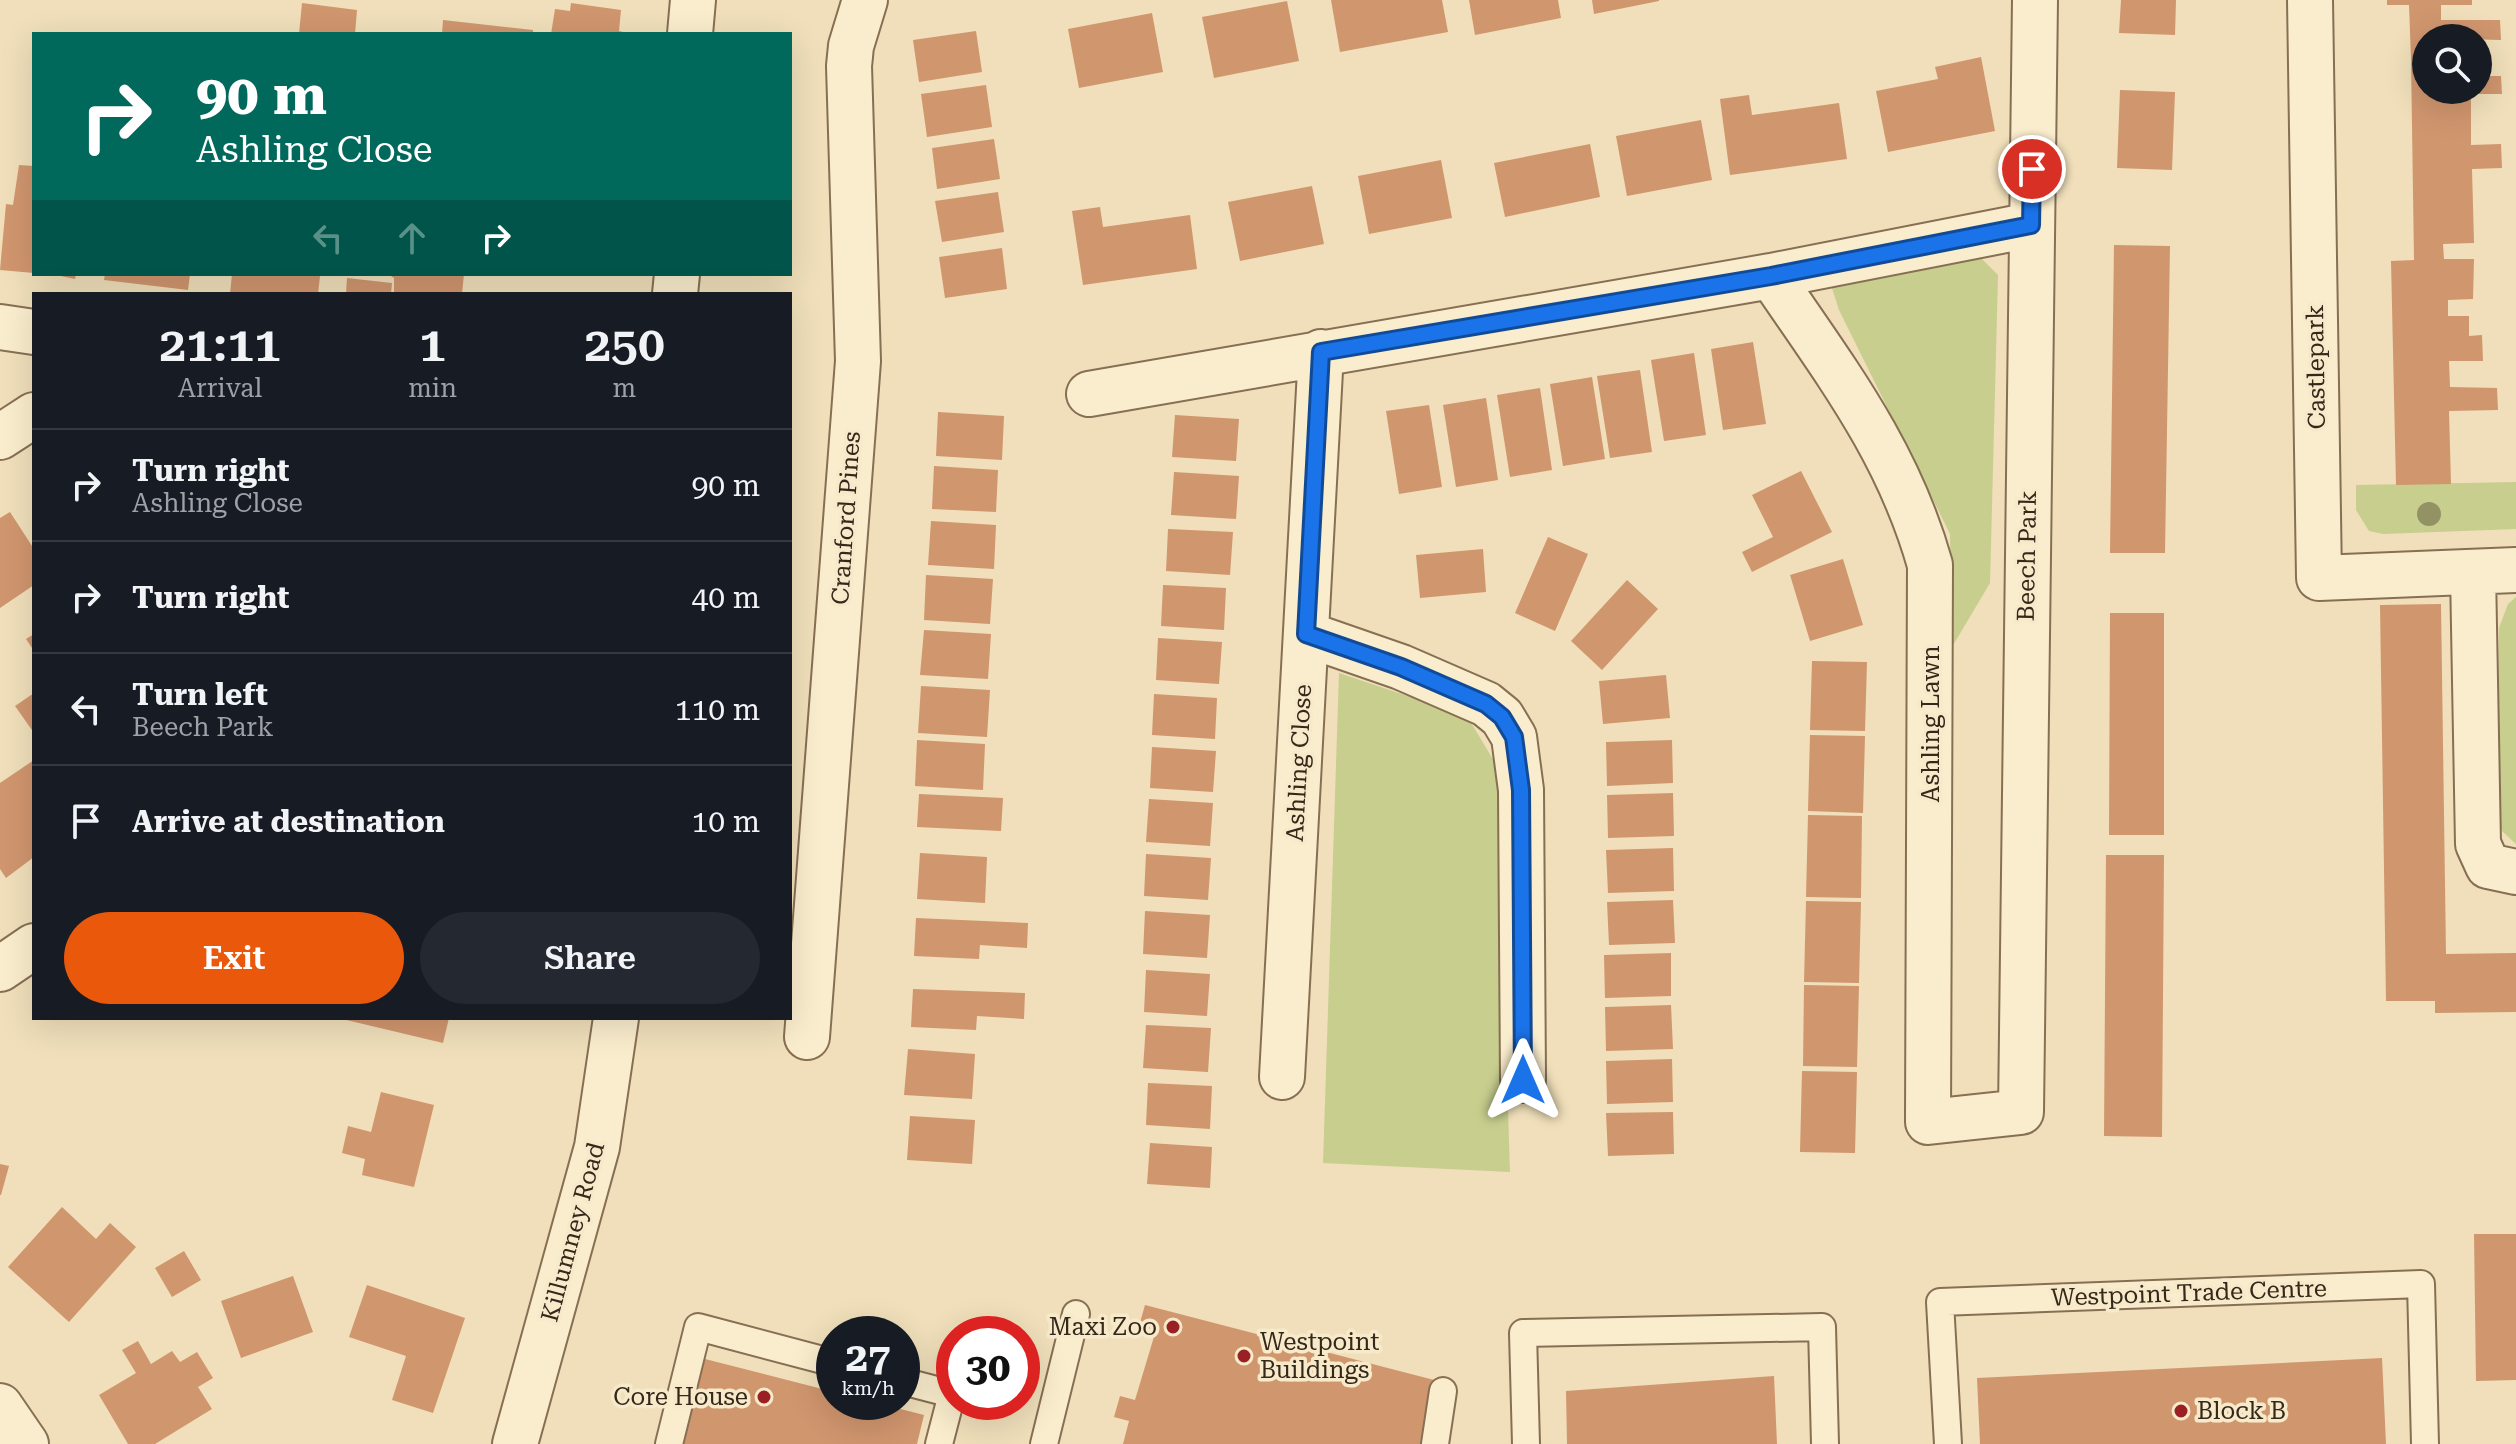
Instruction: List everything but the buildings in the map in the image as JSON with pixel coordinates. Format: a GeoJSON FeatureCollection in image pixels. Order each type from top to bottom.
{"type":"FeatureCollection","features":[{"type":"Feature","properties":{"kind":"street"},"geometry":{"type":"LineString","coordinates":[[690,32],[693,0]]}},
{"type":"Feature","properties":{"kind":"street","name":"Cranford Pines"},"geometry":{"type":"LineString","coordinates":[[807,1037],[858,361],[849,66],[865,0]]}},
{"type":"Feature","properties":{"kind":"street","name":"Beech Park"},"geometry":{"type":"LineString","coordinates":[[2021,1112],[2035,0]]}},
{"type":"Feature","properties":{"kind":"street","name":"Castlepark"},"geometry":{"type":"LineString","coordinates":[[2310,0],[2319,578],[2516,570]]}},
{"type":"Feature","properties":{"kind":"street"},"geometry":{"type":"LineString","coordinates":[[1089,394],[1771,276],[2031,225]]}},
{"type":"Feature","properties":{"kind":"street","name":"Ashling Lawn"},"geometry":{"type":"LineString","coordinates":[[1771,276],[1877,433],[1907,497],[1930,565],[1928,1122],[2021,1112]]}},
{"type":"Feature","properties":{"kind":"street"},"geometry":{"type":"LineString","coordinates":[[0,327],[32,332]]}},
{"type":"Feature","properties":{"kind":"street","name":"Ashling Close"},"geometry":{"type":"LineString","coordinates":[[1282,1077],[1321,352]]}},
{"type":"Feature","properties":{"kind":"street"},"geometry":{"type":"LineString","coordinates":[[0,437],[32,416]]}},
{"type":"Feature","properties":{"kind":"street"},"geometry":{"type":"LineString","coordinates":[[2473,572],[2478,844],[2488,866],[2516,872]]}},
{"type":"Feature","properties":{"kind":"street"},"geometry":{"type":"LineString","coordinates":[[1306,634],[1401,667],[1486,704],[1502,717],[1514,737],[1521,790],[1523,1080]]}},
{"type":"Feature","properties":{"kind":"street"},"geometry":{"type":"LineString","coordinates":[[0,969],[32,947]]}},
{"type":"Feature","properties":{"kind":"street","name":"Killumney Road"},"geometry":{"type":"LineString","coordinates":[[515,1444],[597,1147],[616,1020]]}},
{"type":"Feature","properties":{"kind":"street"},"geometry":{"type":"LineString","coordinates":[[0,1406],[26,1444]]}},
{"type":"Feature","properties":{"kind":"lane","name":"Westpoint Trade Centre"},"geometry":{"type":"LineString","coordinates":[[1948,1444],[1940,1302],[2421,1284],[2425,1444]]}},
{"type":"Feature","properties":{"kind":"lane"},"geometry":{"type":"LineString","coordinates":[[1044,1444],[1076,1314]]}},
{"type":"Feature","properties":{"kind":"lane"},"geometry":{"type":"LineString","coordinates":[[669,1444],[698,1327],[816,1358]]}},
{"type":"Feature","properties":{"kind":"lane"},"geometry":{"type":"LineString","coordinates":[[1526,1444],[1523,1333],[1822,1327],[1825,1444]]}},
{"type":"Feature","properties":{"kind":"lane"},"geometry":{"type":"LineString","coordinates":[[920,1386],[952,1394],[939,1444]]}},
{"type":"Feature","properties":{"kind":"lane"},"geometry":{"type":"LineString","coordinates":[[1435,1444],[1443,1391]]}},
{"type":"Feature","properties":{"kind":"green space"},"geometry":{"type":"Polygon","coordinates":[[[1981,258],[1998,275],[1990,583],[1952,647],[1950,534],[1839,310],[1830,282],[1981,258]]]}},
{"type":"Feature","properties":{"kind":"green space"},"geometry":{"type":"Polygon","coordinates":[[[2516,482],[2516,529],[2383,534],[2369,531],[2356,510],[2356,485],[2516,482]]]}},
{"type":"Feature","properties":{"kind":"green space"},"geometry":{"type":"Polygon","coordinates":[[[2516,597],[2516,844],[2502,831],[2496,810],[2499,628],[2508,604],[2516,597]]]}},
{"type":"Feature","properties":{"kind":"green space"},"geometry":{"type":"Polygon","coordinates":[[[1339,673],[1467,716],[1497,766],[1510,1172],[1323,1163],[1339,673]]]}},
{"type":"Feature","properties":{"kind":"place","name":"Maxi Zoo"},"geometry":{"type":"Point","coordinates":[1173,1327]}},
{"type":"Feature","properties":{"kind":"place","name":"Westpoint Buildings"},"geometry":{"type":"Point","coordinates":[1244,1356]}},
{"type":"Feature","properties":{"kind":"place","name":"Core House"},"geometry":{"type":"Point","coordinates":[764,1397]}},
{"type":"Feature","properties":{"kind":"place","name":"Block B"},"geometry":{"type":"Point","coordinates":[2181,1411]}},
{"type":"Feature","properties":{"kind":"route"},"geometry":{"type":"LineString","coordinates":[[1523,1080],[1521,790],[1514,737],[1502,717],[1486,704],[1401,667],[1306,634],[1321,352],[1771,276],[2031,225],[2032,169]]}}]}
